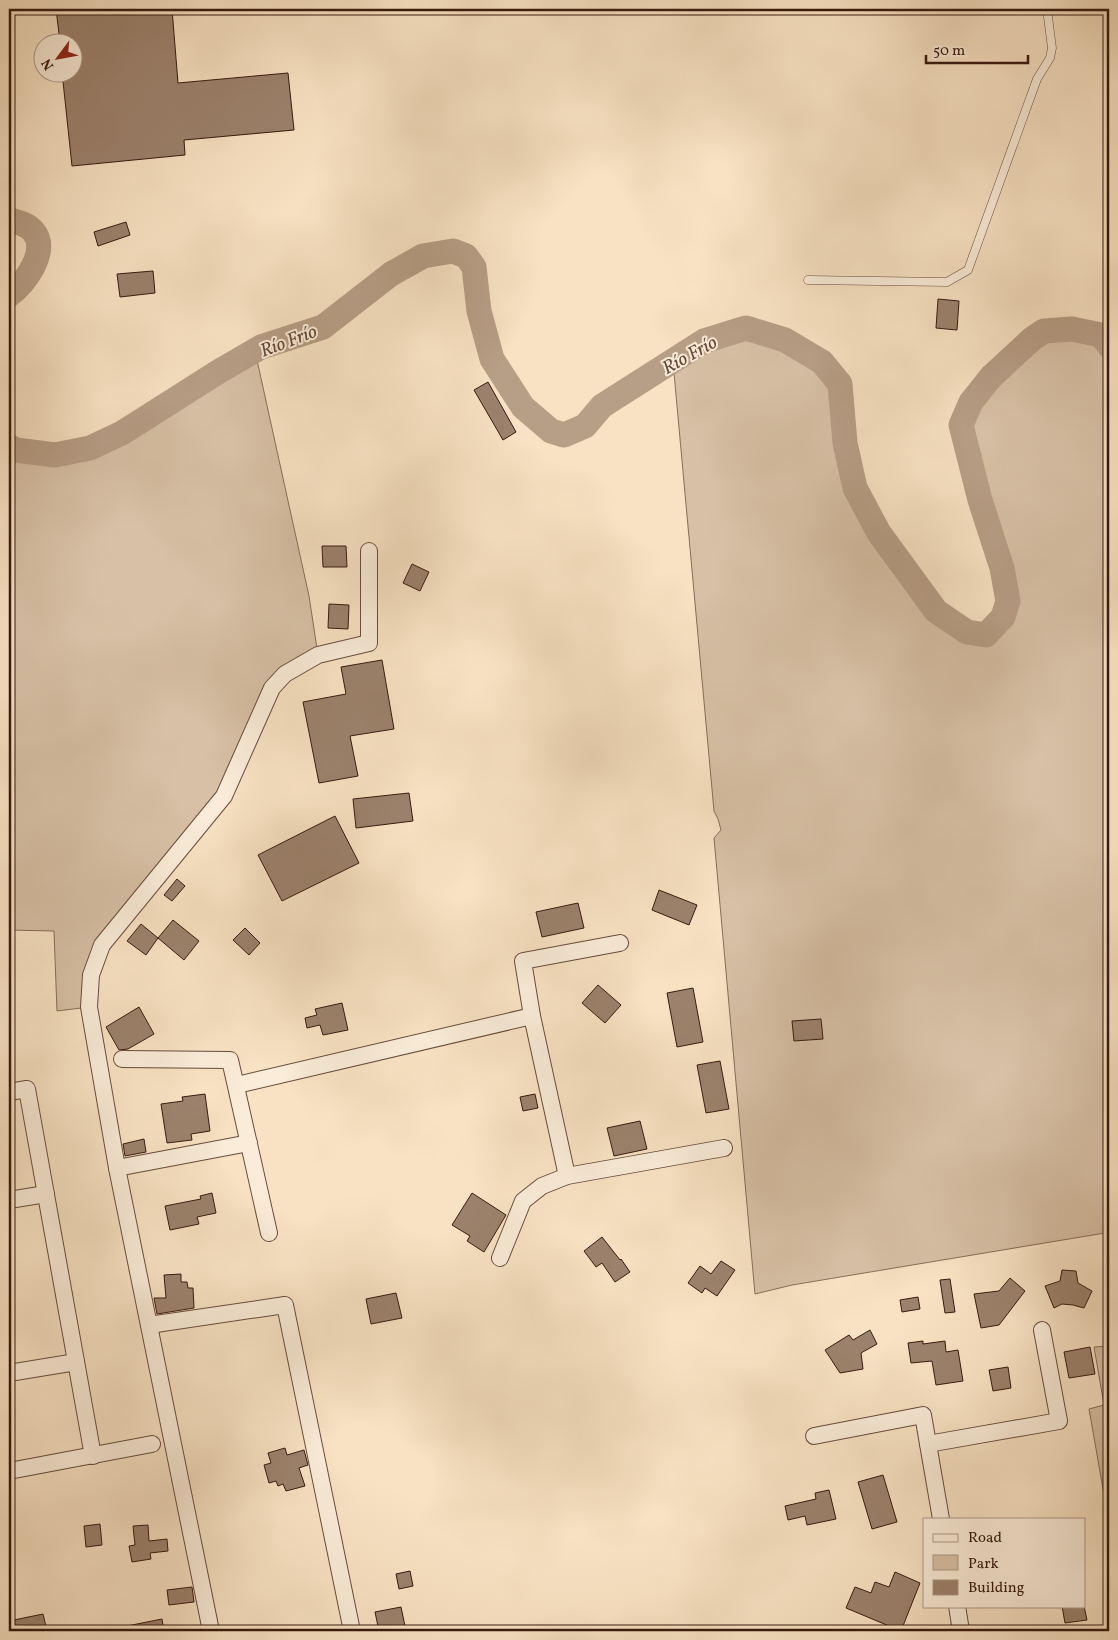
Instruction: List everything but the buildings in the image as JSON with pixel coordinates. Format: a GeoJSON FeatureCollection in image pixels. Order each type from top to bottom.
{"type":"FeatureCollection","features":[{"type":"Feature","properties":{"kind":"street"},"geometry":{"type":"LineString","coordinates":[[210,1631],[117,1168],[89,1007],[91,975],[102,945],[224,796],[272,688],[285,674],[318,655],[369,644],[369,551]]}},
{"type":"Feature","properties":{"kind":"street"},"geometry":{"type":"LineString","coordinates":[[567,1176],[532,1016],[523,961],[620,943]]}},
{"type":"Feature","properties":{"kind":"street"},"geometry":{"type":"LineString","coordinates":[[237,1085],[532,1016]]}},
{"type":"Feature","properties":{"kind":"street"},"geometry":{"type":"LineString","coordinates":[[122,1059],[230,1060],[269,1233]]}},
{"type":"Feature","properties":{"kind":"street"},"geometry":{"type":"LineString","coordinates":[[9,1092],[27,1088],[93,1456]]}},
{"type":"Feature","properties":{"kind":"street"},"geometry":{"type":"LineString","coordinates":[[117,1168],[249,1143]]}},
{"type":"Feature","properties":{"kind":"street"},"geometry":{"type":"LineString","coordinates":[[500,1258],[523,1201],[542,1186],[567,1176],[724,1148]]}},
{"type":"Feature","properties":{"kind":"street"},"geometry":{"type":"LineString","coordinates":[[9,1200],[46,1194]]}},
{"type":"Feature","properties":{"kind":"street"},"geometry":{"type":"LineString","coordinates":[[149,1325],[285,1305],[352,1631]]}},
{"type":"Feature","properties":{"kind":"street"},"geometry":{"type":"LineString","coordinates":[[928,1444],[1059,1421],[1042,1330]]}},
{"type":"Feature","properties":{"kind":"street"},"geometry":{"type":"LineString","coordinates":[[9,1373],[76,1362]]}},
{"type":"Feature","properties":{"kind":"street"},"geometry":{"type":"LineString","coordinates":[[814,1436],[923,1415],[941,1518]]}},
{"type":"Feature","properties":{"kind":"street"},"geometry":{"type":"LineString","coordinates":[[9,1472],[152,1444]]}},
{"type":"Feature","properties":{"kind":"street"},"geometry":{"type":"LineString","coordinates":[[957,1608],[961,1631]]}},
{"type":"Feature","properties":{"kind":"lane"},"geometry":{"type":"LineString","coordinates":[[808,280],[947,282],[968,270],[1037,79],[1050,58],[1052,48],[1046,9]]}},
{"type":"Feature","properties":{"kind":"green space"},"geometry":{"type":"Polygon","coordinates":[[[746,328],[785,340],[822,362],[840,384],[845,443],[855,488],[879,533],[936,611],[967,632],[986,635],[1003,617],[1008,601],[1002,568],[980,500],[961,425],[971,402],[991,377],[1032,339],[1044,331],[1072,329],[1101,335],[1109,346],[1109,1278],[1105,1233],[792,1285],[755,1294],[714,838],[721,830],[714,811],[673,362],[704,341],[746,328]]]}},
{"type":"Feature","properties":{"kind":"green space"},"geometry":{"type":"Polygon","coordinates":[[[255,351],[309,596],[318,655],[285,674],[224,796],[102,945],[89,1007],[57,1011],[54,931],[9,930],[9,546],[14,521],[9,507],[9,446],[16,450],[55,455],[90,448],[122,433],[218,372],[255,351]]]}},
{"type":"Feature","properties":{"kind":"green space"},"geometry":{"type":"Polygon","coordinates":[[[1109,1346],[1109,1523],[1089,1409],[1104,1405],[1094,1347],[1109,1346]]]}},
{"type":"Feature","properties":{"kind":"waterway","name":"Río Frío"},"geometry":{"type":"LineString","coordinates":[[9,220],[31,229],[38,239],[39,247],[37,257],[28,275],[9,295]]}},
{"type":"Feature","properties":{"kind":"waterway","name":"Río Frío"},"geometry":{"type":"LineString","coordinates":[[9,446],[16,450],[55,455],[90,448],[122,433],[261,347],[323,327],[391,274],[423,256],[453,251],[466,256],[474,267],[479,311],[492,359],[523,407],[551,431],[564,435],[585,426],[602,406],[704,341],[746,328],[785,340],[822,362],[840,384],[845,443],[855,488],[879,533],[936,611],[967,632],[986,635],[1003,617],[1008,601],[1002,568],[980,500],[961,425],[971,402],[991,377],[1032,339],[1044,331],[1072,329],[1101,335],[1109,346]]}}]}
